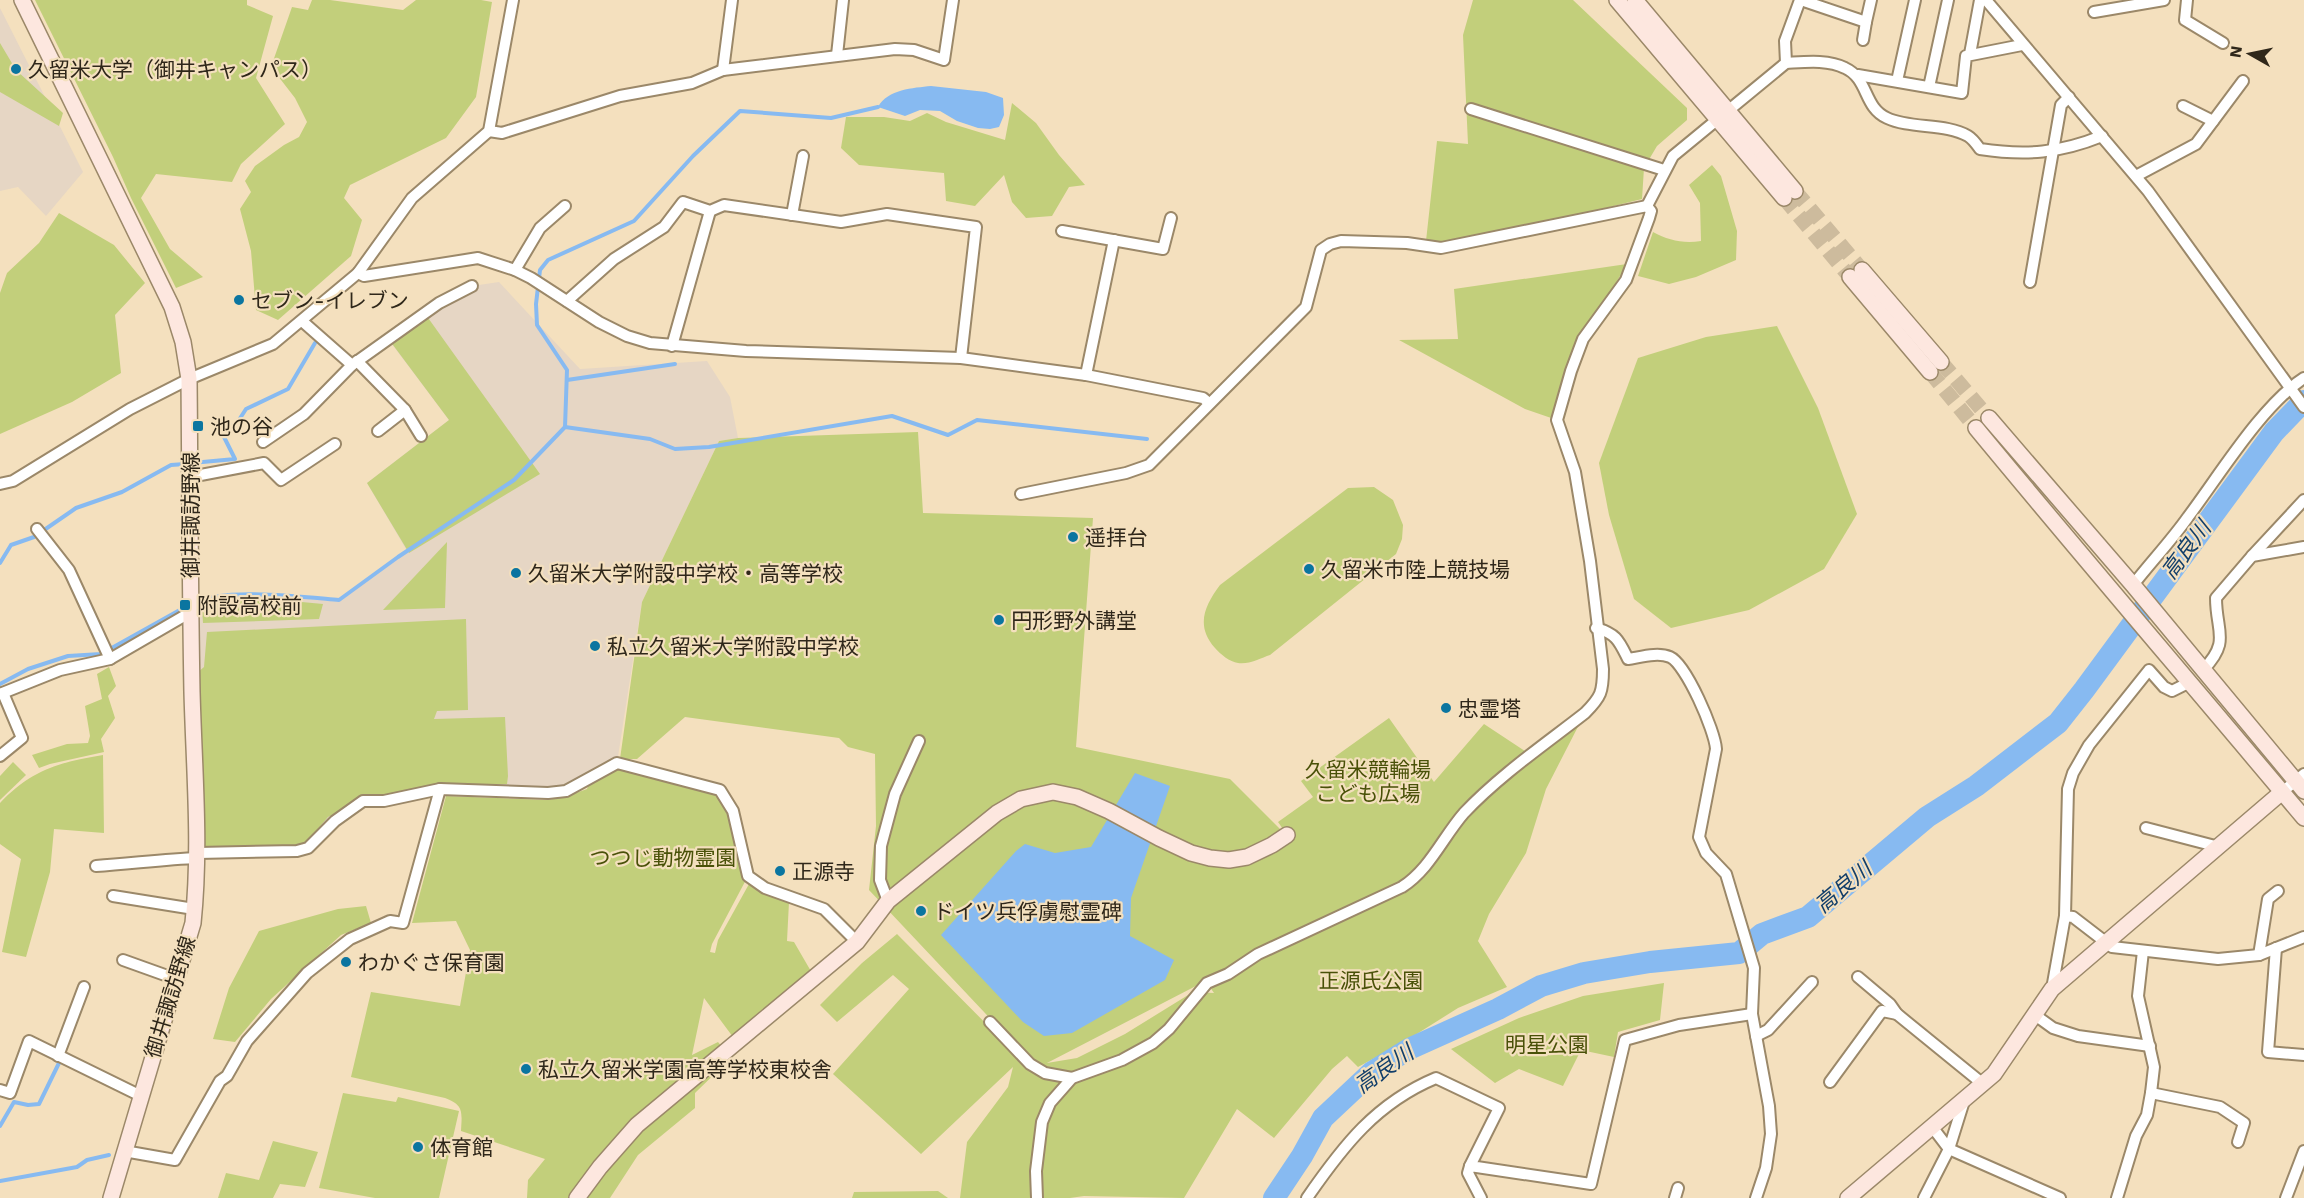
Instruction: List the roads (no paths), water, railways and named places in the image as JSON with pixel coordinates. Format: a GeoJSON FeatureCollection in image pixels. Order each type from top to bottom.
{"type":"FeatureCollection","features":[{"type":"Feature","properties":{"kind":"street","name":"御井諏訪野線"},"geometry":{"type":"LineString","coordinates":[[22,0],[172,307],[183,342],[189,379],[191,612],[198,855],[193,923],[111,1198]]}},
{"type":"Feature","properties":{"kind":"street"},"geometry":{"type":"LineString","coordinates":[[0,484],[13,481],[129,410],[189,379],[273,344],[358,273],[412,198],[489,131],[513,0]]}},
{"type":"Feature","properties":{"kind":"street"},"geometry":{"type":"LineString","coordinates":[[723,70],[732,0]]}},
{"type":"Feature","properties":{"kind":"street"},"geometry":{"type":"LineString","coordinates":[[837,55],[843,0]]}},
{"type":"Feature","properties":{"kind":"street"},"geometry":{"type":"LineString","coordinates":[[489,131],[502,133],[620,96],[692,83],[723,70],[895,49],[914,50],[944,60],[952,0]]}},
{"type":"Feature","properties":{"kind":"street"},"geometry":{"type":"LineString","coordinates":[[1617,0],[1723,116],[1790,195]]}},
{"type":"Feature","properties":{"kind":"street"},"geometry":{"type":"LineString","coordinates":[[1635,0],[1723,116]]}},
{"type":"Feature","properties":{"kind":"street"},"geometry":{"type":"LineString","coordinates":[[1786,63],[1785,41],[1801,0],[1866,22]]}},
{"type":"Feature","properties":{"kind":"street"},"geometry":{"type":"LineString","coordinates":[[1863,40],[1871,0]]}},
{"type":"Feature","properties":{"kind":"street"},"geometry":{"type":"LineString","coordinates":[[1896,81],[1915,0]]}},
{"type":"Feature","properties":{"kind":"street"},"geometry":{"type":"LineString","coordinates":[[1929,87],[1948,0]]}},
{"type":"Feature","properties":{"kind":"street"},"geometry":{"type":"LineString","coordinates":[[1970,54],[1980,0]]}},
{"type":"Feature","properties":{"kind":"street"},"geometry":{"type":"LineString","coordinates":[[1986,0],[2136,176],[2304,407]]}},
{"type":"Feature","properties":{"kind":"street"},"geometry":{"type":"LineString","coordinates":[[2094,12],[2164,0]]}},
{"type":"Feature","properties":{"kind":"street"},"geometry":{"type":"LineString","coordinates":[[2187,0],[2185,20],[2223,43]]}},
{"type":"Feature","properties":{"kind":"street"},"geometry":{"type":"LineString","coordinates":[[1647,206],[1673,156],[1786,63],[1821,62],[1843,66],[1858,75],[1962,93],[1966,56],[2022,45]]}},
{"type":"Feature","properties":{"kind":"street"},"geometry":{"type":"LineString","coordinates":[[1858,75],[1877,114],[1890,120],[1958,132],[1970,137],[1980,149],[2012,154],[2052,151],[2077,147],[2102,136]]}},
{"type":"Feature","properties":{"kind":"street"},"geometry":{"type":"LineString","coordinates":[[2136,176],[2196,144],[2243,81]]}},
{"type":"Feature","properties":{"kind":"street"},"geometry":{"type":"LineString","coordinates":[[2030,282],[2061,105],[2069,97]]}},
{"type":"Feature","properties":{"kind":"street"},"geometry":{"type":"LineString","coordinates":[[2183,106],[2213,121]]}},
{"type":"Feature","properties":{"kind":"street"},"geometry":{"type":"LineString","coordinates":[[1471,109],[1664,170]]}},
{"type":"Feature","properties":{"kind":"street"},"geometry":{"type":"LineString","coordinates":[[792,215],[803,156]]}},
{"type":"Feature","properties":{"kind":"street"},"geometry":{"type":"LineString","coordinates":[[567,301],[614,259],[664,227],[683,202],[710,211],[724,205],[841,222],[887,214],[976,227],[960,358]]}},
{"type":"Feature","properties":{"kind":"street"},"geometry":{"type":"LineString","coordinates":[[515,270],[540,228],[565,206]]}},
{"type":"Feature","properties":{"kind":"street"},"geometry":{"type":"LineString","coordinates":[[1021,494],[1149,465],[1306,308],[1321,250],[1330,244],[1341,241],[1407,243],[1441,248],[1647,206]]}},
{"type":"Feature","properties":{"kind":"street"},"geometry":{"type":"LineString","coordinates":[[1037,1198],[1036,1171],[1042,1122],[1050,1103],[1072,1078],[1122,1060],[1153,1043],[1169,1029],[1207,983],[1228,974],[1258,954],[1415,879],[1462,816],[1486,791],[1585,713],[1599,699],[1603,687],[1603,669],[1596,628],[1590,561],[1575,472],[1557,420],[1570,371],[1583,339],[1626,280],[1651,211],[1647,206]]}},
{"type":"Feature","properties":{"kind":"street"},"geometry":{"type":"LineString","coordinates":[[672,346],[710,211]]}},
{"type":"Feature","properties":{"kind":"street"},"geometry":{"type":"LineString","coordinates":[[1062,231],[1163,249],[1171,218]]}},
{"type":"Feature","properties":{"kind":"street"},"geometry":{"type":"LineString","coordinates":[[1086,375],[1114,240]]}},
{"type":"Feature","properties":{"kind":"street"},"geometry":{"type":"LineString","coordinates":[[358,273],[364,276],[478,258],[515,270],[598,322],[627,336],[650,343],[746,351],[960,358],[1086,375],[1203,398],[1209,403]]}},
{"type":"Feature","properties":{"kind":"street"},"geometry":{"type":"LineString","coordinates":[[1856,273],[1936,367]]}},
{"type":"Feature","properties":{"kind":"street"},"geometry":{"type":"LineString","coordinates":[[263,442],[304,414],[355,363],[440,303],[471,286]]}},
{"type":"Feature","properties":{"kind":"street"},"geometry":{"type":"LineString","coordinates":[[302,321],[355,363],[405,410],[421,436]]}},
{"type":"Feature","properties":{"kind":"street"},"geometry":{"type":"LineString","coordinates":[[2133,585],[2170,542],[2254,427],[2291,387],[2304,378]]}},
{"type":"Feature","properties":{"kind":"street"},"geometry":{"type":"LineString","coordinates":[[378,431],[405,410]]}},
{"type":"Feature","properties":{"kind":"street"},"geometry":{"type":"LineString","coordinates":[[1848,1198],[1994,1074],[2052,989],[2282,792],[2301,782],[1989,418]]}},
{"type":"Feature","properties":{"kind":"street"},"geometry":{"type":"LineString","coordinates":[[1976,428],[2120,603],[2190,682],[2304,818]]}},
{"type":"Feature","properties":{"kind":"street"},"geometry":{"type":"LineString","coordinates":[[190,477],[264,463],[281,480],[335,444]]}},
{"type":"Feature","properties":{"kind":"street"},"geometry":{"type":"LineString","coordinates":[[2203,670],[2218,652],[2221,643],[2216,598],[2304,500]]}},
{"type":"Feature","properties":{"kind":"street"},"geometry":{"type":"LineString","coordinates":[[38,530],[69,570],[111,659]]}},
{"type":"Feature","properties":{"kind":"street"},"geometry":{"type":"LineString","coordinates":[[2252,556],[2304,548]]}},
{"type":"Feature","properties":{"kind":"street"},"geometry":{"type":"LineString","coordinates":[[0,756],[22,738],[1,694],[60,670],[111,659],[191,612]]}},
{"type":"Feature","properties":{"kind":"street"},"geometry":{"type":"LineString","coordinates":[[1596,628],[1611,632],[1628,659],[1659,654],[1678,661],[1704,710],[1715,738],[1716,749],[1699,837],[1706,853],[1726,874],[1754,968],[1752,1014],[1769,1106],[1771,1134],[1766,1168],[1756,1198]]}},
{"type":"Feature","properties":{"kind":"street"},"geometry":{"type":"LineString","coordinates":[[2052,989],[2065,916],[2068,789],[2081,759],[2149,670],[2164,687],[2172,691],[2190,682]]}},
{"type":"Feature","properties":{"kind":"street"},"geometry":{"type":"LineString","coordinates":[[888,901],[880,880],[881,846],[895,794],[919,741]]}},
{"type":"Feature","properties":{"kind":"street"},"geometry":{"type":"LineString","coordinates":[[96,866],[144,864],[158,859],[198,855],[297,851],[308,848],[335,821],[363,801],[384,801],[440,789],[548,793],[566,791],[617,764],[720,790],[733,811],[748,876],[765,888],[824,909],[857,942]]}},
{"type":"Feature","properties":{"kind":"street"},"geometry":{"type":"LineString","coordinates":[[124,1151],[175,1160],[220,1081],[227,1076],[247,1041],[307,973],[350,939],[390,921],[404,923],[440,789]]}},
{"type":"Feature","properties":{"kind":"street"},"geometry":{"type":"LineString","coordinates":[[577,1198],[600,1167],[637,1125],[857,942],[888,901],[996,813],[1021,799],[1053,792],[1077,797],[1191,853],[1210,858],[1229,860],[1247,856],[1272,846],[1287,834]]}},
{"type":"Feature","properties":{"kind":"street"},"geometry":{"type":"LineString","coordinates":[[2146,828],[2218,847]]}},
{"type":"Feature","properties":{"kind":"street"},"geometry":{"type":"LineString","coordinates":[[2259,955],[2268,899],[2278,891]]}},
{"type":"Feature","properties":{"kind":"street"},"geometry":{"type":"LineString","coordinates":[[113,896],[194,909]]}},
{"type":"Feature","properties":{"kind":"street"},"geometry":{"type":"LineString","coordinates":[[2065,916],[2073,917],[2112,947],[2218,959],[2259,955],[2304,937]]}},
{"type":"Feature","properties":{"kind":"street"},"geometry":{"type":"LineString","coordinates":[[2276,948],[2268,1052],[2304,1055]]}},
{"type":"Feature","properties":{"kind":"street"},"geometry":{"type":"LineString","coordinates":[[2117,1198],[2136,1136],[2147,1115],[2154,1067],[2138,996],[2143,951]]}},
{"type":"Feature","properties":{"kind":"street"},"geometry":{"type":"LineString","coordinates":[[123,960],[176,979]]}},
{"type":"Feature","properties":{"kind":"street"},"geometry":{"type":"LineString","coordinates":[[1858,976],[1890,1004],[1896,1014],[1983,1084]]}},
{"type":"Feature","properties":{"kind":"street"},"geometry":{"type":"LineString","coordinates":[[1756,1036],[1768,1030],[1812,982]]}},
{"type":"Feature","properties":{"kind":"street"},"geometry":{"type":"LineString","coordinates":[[58,1056],[84,987]]}},
{"type":"Feature","properties":{"kind":"street"},"geometry":{"type":"LineString","coordinates":[[1830,1082],[1882,1011],[1896,1014]]}},
{"type":"Feature","properties":{"kind":"street"},"geometry":{"type":"LineString","coordinates":[[1470,1167],[1591,1184],[1625,1040],[1679,1025],[1752,1014]]}},
{"type":"Feature","properties":{"kind":"street"},"geometry":{"type":"LineString","coordinates":[[2035,1015],[2053,1028],[2078,1036],[2150,1046]]}},
{"type":"Feature","properties":{"kind":"street"},"geometry":{"type":"LineString","coordinates":[[990,1022],[1030,1064],[1045,1073],[1072,1078]]}},
{"type":"Feature","properties":{"kind":"street"},"geometry":{"type":"LineString","coordinates":[[0,1090],[10,1093],[29,1041],[141,1096]]}},
{"type":"Feature","properties":{"kind":"street"},"geometry":{"type":"LineString","coordinates":[[1307,1198],[1358,1131],[1384,1107],[1412,1088],[1436,1078],[1499,1107],[1468,1173],[1481,1198]]}},
{"type":"Feature","properties":{"kind":"street"},"geometry":{"type":"LineString","coordinates":[[2151,1093],[2220,1107],[2244,1123],[2238,1142]]}},
{"type":"Feature","properties":{"kind":"street"},"geometry":{"type":"LineString","coordinates":[[1924,1198],[1949,1149],[1964,1101]]}},
{"type":"Feature","properties":{"kind":"street"},"geometry":{"type":"LineString","coordinates":[[1933,1128],[1949,1149],[2060,1198]]}},
{"type":"Feature","properties":{"kind":"street"},"geometry":{"type":"LineString","coordinates":[[2286,1198],[2304,1151]]}},
{"type":"Feature","properties":{"kind":"water"},"geometry":{"type":"Polygon","coordinates":[[[931,86],[986,92],[1003,98],[1004,115],[999,127],[978,128],[957,121],[940,111],[920,110],[905,116],[878,107],[882,101],[894,93],[931,86]]]}},
{"type":"Feature","properties":{"kind":"water"},"geometry":{"type":"Polygon","coordinates":[[[1135,773],[1170,786],[1131,898],[1130,936],[1174,960],[1165,980],[1072,1033],[1044,1036],[1023,1022],[941,935],[1016,851],[1025,844],[1055,853],[1091,847],[1135,773]]]}},
{"type":"Feature","properties":{"kind":"waterway"},"geometry":{"type":"LineString","coordinates":[[565,427],[567,370],[537,325],[536,304],[540,270],[548,260],[634,221],[693,156],[740,111],[831,118],[878,107]]}},
{"type":"Feature","properties":{"kind":"waterway"},"geometry":{"type":"LineString","coordinates":[[192,463],[235,459],[221,431],[237,423],[246,409],[288,389],[315,343]]}},
{"type":"Feature","properties":{"kind":"waterway"},"geometry":{"type":"LineString","coordinates":[[567,380],[675,364]]}},
{"type":"Feature","properties":{"kind":"waterway","name":"高良川"},"geometry":{"type":"LineString","coordinates":[[1274,1198],[1302,1156],[1323,1118],[1372,1072],[1409,1049],[1498,1009],[1541,986],[1584,973],[1650,962],[1739,953],[1762,934],[1808,917],[1927,817],[1976,786],[2058,723],[2274,432],[2304,401]]}},
{"type":"Feature","properties":{"kind":"waterway"},"geometry":{"type":"LineString","coordinates":[[194,603],[207,598],[243,594],[339,600],[398,557],[514,480],[565,427],[650,439],[675,449],[709,447],[892,416],[948,435],[977,420],[1147,439]]}},
{"type":"Feature","properties":{"kind":"waterway"},"geometry":{"type":"LineString","coordinates":[[0,563],[11,545],[34,537],[76,508],[122,492],[171,465],[185,464]]}},
{"type":"Feature","properties":{"kind":"waterway"},"geometry":{"type":"LineString","coordinates":[[0,684],[28,669],[68,656],[101,654],[187,606]]}},
{"type":"Feature","properties":{"kind":"waterway"},"geometry":{"type":"LineString","coordinates":[[0,1126],[14,1102],[28,1105],[39,1104],[59,1063]]}},
{"type":"Feature","properties":{"kind":"waterway"},"geometry":{"type":"LineString","coordinates":[[0,1181],[77,1167],[87,1160],[109,1155]]}},
{"type":"Feature","properties":{"kind":"tunnel"},"geometry":{"type":"LineString","coordinates":[[1795,191],[1862,270]]}},
{"type":"Feature","properties":{"kind":"tunnel"},"geometry":{"type":"LineString","coordinates":[[1784,198],[1850,277]]}},
{"type":"Feature","properties":{"kind":"tunnel"},"geometry":{"type":"LineString","coordinates":[[1941,362],[1989,418]]}},
{"type":"Feature","properties":{"kind":"tunnel"},"geometry":{"type":"LineString","coordinates":[[1930,372],[1976,428]]}},
{"type":"Feature","properties":{"kind":"place","name":"久留米大学（御井キャンパス）"},"geometry":{"type":"Point","coordinates":[16,69]}},
{"type":"Feature","properties":{"kind":"place","name":"セブン-イレブン"},"geometry":{"type":"Point","coordinates":[239,300]}},
{"type":"Feature","properties":{"kind":"place","name":"池の谷"},"geometry":{"type":"Point","coordinates":[198,426]}},
{"type":"Feature","properties":{"kind":"place","name":"遥拝台"},"geometry":{"type":"Point","coordinates":[1073,537]}},
{"type":"Feature","properties":{"kind":"place","name":"久留米市陸上競技場"},"geometry":{"type":"Point","coordinates":[1309,569]}},
{"type":"Feature","properties":{"kind":"place","name":"久留米大学附設中学校・高等学校"},"geometry":{"type":"Point","coordinates":[516,573]}},
{"type":"Feature","properties":{"kind":"place","name":"附設高校前"},"geometry":{"type":"Point","coordinates":[185,605]}},
{"type":"Feature","properties":{"kind":"place","name":"円形野外講堂"},"geometry":{"type":"Point","coordinates":[999,620]}},
{"type":"Feature","properties":{"kind":"place","name":"私立久留米大学附設中学校"},"geometry":{"type":"Point","coordinates":[595,646]}},
{"type":"Feature","properties":{"kind":"place","name":"忠霊塔"},"geometry":{"type":"Point","coordinates":[1446,708]}},
{"type":"Feature","properties":{"kind":"place","name":"正源寺"},"geometry":{"type":"Point","coordinates":[780,871]}},
{"type":"Feature","properties":{"kind":"place","name":"ドイツ兵俘虜慰霊碑"},"geometry":{"type":"Point","coordinates":[921,911]}},
{"type":"Feature","properties":{"kind":"place","name":"わかぐさ保育園"},"geometry":{"type":"Point","coordinates":[346,962]}},
{"type":"Feature","properties":{"kind":"place","name":"私立久留米学園高等学校東校舎"},"geometry":{"type":"Point","coordinates":[526,1069]}},
{"type":"Feature","properties":{"kind":"place","name":"体育館"},"geometry":{"type":"Point","coordinates":[418,1147]}},
{"type":"Feature","properties":{"kind":"park label","name":"久留米競輪場 こども広場"},"geometry":{"type":"Point","coordinates":[1368,781]}},
{"type":"Feature","properties":{"kind":"park label","name":"つつじ動物霊園"},"geometry":{"type":"Point","coordinates":[663,857]}},
{"type":"Feature","properties":{"kind":"park label","name":"正源氏公園"},"geometry":{"type":"Point","coordinates":[1371,980]}},
{"type":"Feature","properties":{"kind":"park label","name":"明星公園"},"geometry":{"type":"Point","coordinates":[1547,1044]}}]}
